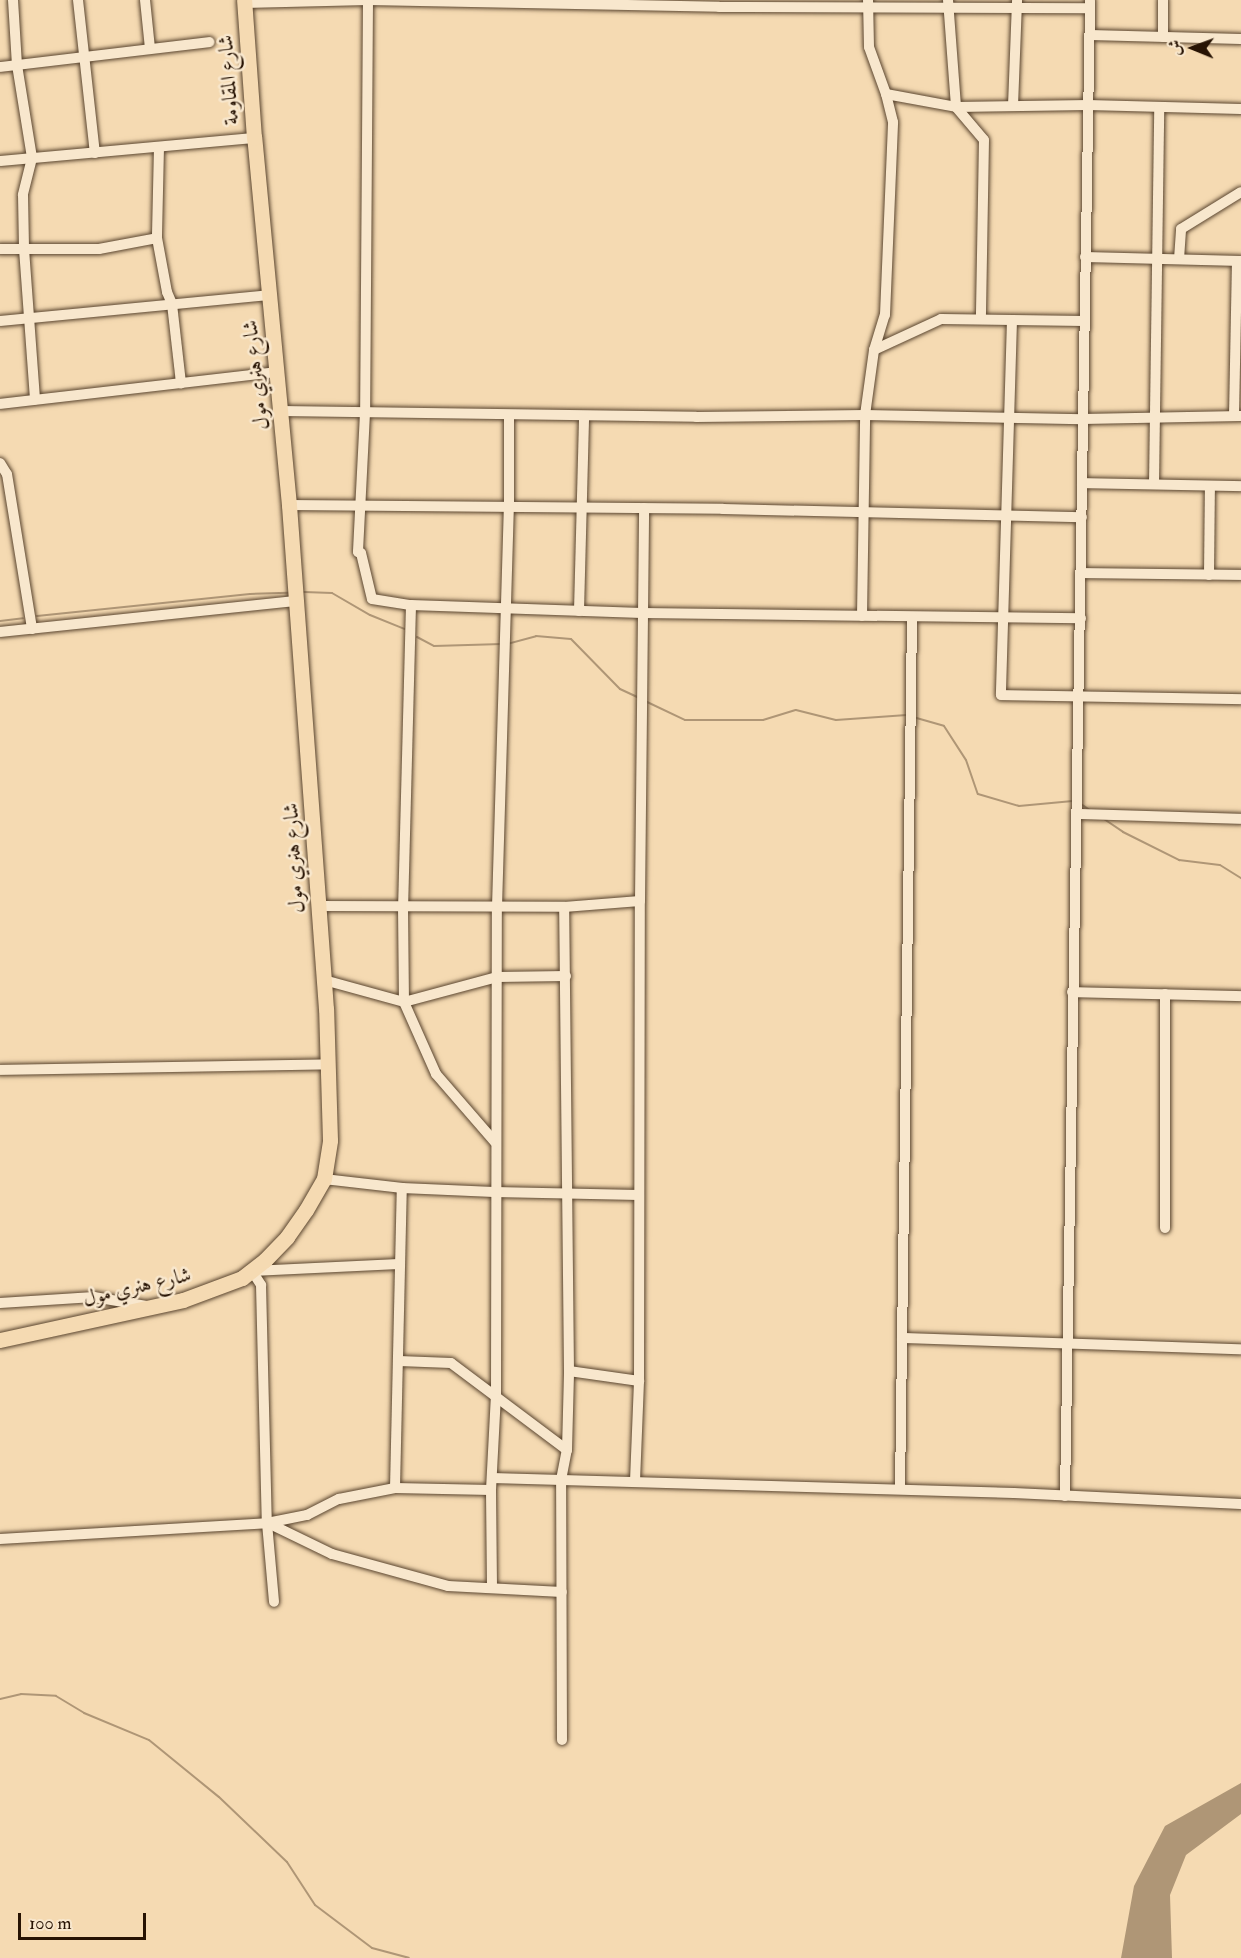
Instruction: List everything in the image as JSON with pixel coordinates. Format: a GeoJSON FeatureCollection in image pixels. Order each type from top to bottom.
{"type":"FeatureCollection","features":[{"type":"Feature","properties":{"kind":"highway","name":"شارع المقاومة"},"geometry":{"type":"LineString","coordinates":[[244,1],[256,156]]}},
{"type":"Feature","properties":{"kind":"highway","name":"شارع هنري مول"},"geometry":{"type":"LineString","coordinates":[[0,1340],[183,1300],[228,1285],[252,1271],[287,1237],[324,1179],[330,1140],[330,1064],[297,601],[256,156]]}},
{"type":"Feature","properties":{"kind":"street"},"geometry":{"type":"LineString","coordinates":[[13,0],[17,65],[32,158],[23,195],[24,249],[35,400]]}},
{"type":"Feature","properties":{"kind":"street"},"geometry":{"type":"LineString","coordinates":[[78,0],[95,153]]}},
{"type":"Feature","properties":{"kind":"street"},"geometry":{"type":"LineString","coordinates":[[145,0],[150,48]]}},
{"type":"Feature","properties":{"kind":"street"},"geometry":{"type":"LineString","coordinates":[[368,0],[365,413],[358,552],[361,553],[372,599],[411,605],[642,613],[1081,618]]}},
{"type":"Feature","properties":{"kind":"street"},"geometry":{"type":"LineString","coordinates":[[1163,0],[1163,37]]}},
{"type":"Feature","properties":{"kind":"street"},"geometry":{"type":"LineString","coordinates":[[244,1],[1090,4],[1065,1496]]}},
{"type":"Feature","properties":{"kind":"street"},"geometry":{"type":"LineString","coordinates":[[862,616],[865,415],[874,350],[885,315],[893,122],[886,94],[869,47],[868,4]]}},
{"type":"Feature","properties":{"kind":"street"},"geometry":{"type":"LineString","coordinates":[[948,4],[956,107],[984,140],[981,319]]}},
{"type":"Feature","properties":{"kind":"street"},"geometry":{"type":"LineString","coordinates":[[1013,106],[1016,4]]}},
{"type":"Feature","properties":{"kind":"street"},"geometry":{"type":"LineString","coordinates":[[1090,35],[1241,39]]}},
{"type":"Feature","properties":{"kind":"street"},"geometry":{"type":"LineString","coordinates":[[0,67],[84,55],[210,42]]}},
{"type":"Feature","properties":{"kind":"street"},"geometry":{"type":"LineString","coordinates":[[886,94],[956,107],[1088,105],[1241,109]]}},
{"type":"Feature","properties":{"kind":"street"},"geometry":{"type":"LineString","coordinates":[[1154,484],[1159,107]]}},
{"type":"Feature","properties":{"kind":"street"},"geometry":{"type":"LineString","coordinates":[[0,161],[254,138]]}},
{"type":"Feature","properties":{"kind":"street"},"geometry":{"type":"LineString","coordinates":[[159,147],[157,238],[167,292],[172,304],[181,383]]}},
{"type":"Feature","properties":{"kind":"street"},"geometry":{"type":"LineString","coordinates":[[1179,259],[1181,229],[1241,192]]}},
{"type":"Feature","properties":{"kind":"street"},"geometry":{"type":"LineString","coordinates":[[0,249],[99,249],[157,238]]}},
{"type":"Feature","properties":{"kind":"street"},"geometry":{"type":"LineString","coordinates":[[281,411],[584,416],[865,415],[1083,419],[1237,416],[1239,261],[1085,257]]}},
{"type":"Feature","properties":{"kind":"street"},"geometry":{"type":"LineString","coordinates":[[0,321],[269,295]]}},
{"type":"Feature","properties":{"kind":"street"},"geometry":{"type":"LineString","coordinates":[[874,350],[941,319],[1083,321]]}},
{"type":"Feature","properties":{"kind":"street"},"geometry":{"type":"LineString","coordinates":[[1012,321],[1001,695],[1241,699]]}},
{"type":"Feature","properties":{"kind":"street"},"geometry":{"type":"LineString","coordinates":[[0,404],[277,372]]}},
{"type":"Feature","properties":{"kind":"street"},"geometry":{"type":"LineString","coordinates":[[492,1587],[491,1490],[496,1396],[494,1192],[497,907],[507,609],[509,415]]}},
{"type":"Feature","properties":{"kind":"street"},"geometry":{"type":"LineString","coordinates":[[579,611],[584,416]]}},
{"type":"Feature","properties":{"kind":"street"},"geometry":{"type":"LineString","coordinates":[[0,463],[7,474],[32,629]]}},
{"type":"Feature","properties":{"kind":"street"},"geometry":{"type":"LineString","coordinates":[[1082,483],[1241,486]]}},
{"type":"Feature","properties":{"kind":"street"},"geometry":{"type":"LineString","coordinates":[[1209,575],[1210,486]]}},
{"type":"Feature","properties":{"kind":"street"},"geometry":{"type":"LineString","coordinates":[[289,505],[580,507],[1082,517]]}},
{"type":"Feature","properties":{"kind":"street"},"geometry":{"type":"LineString","coordinates":[[634,1481],[639,1381],[644,508]]}},
{"type":"Feature","properties":{"kind":"street"},"geometry":{"type":"LineString","coordinates":[[1082,573],[1241,575]]}},
{"type":"Feature","properties":{"kind":"street"},"geometry":{"type":"LineString","coordinates":[[0,632],[297,601]]}},
{"type":"Feature","properties":{"kind":"street"},"geometry":{"type":"LineString","coordinates":[[411,605],[403,907],[404,1002],[436,1074],[495,1142]]}},
{"type":"Feature","properties":{"kind":"street"},"geometry":{"type":"LineString","coordinates":[[900,1489],[912,617]]}},
{"type":"Feature","properties":{"kind":"street"},"geometry":{"type":"LineString","coordinates":[[1077,814],[1241,819]]}},
{"type":"Feature","properties":{"kind":"street"},"geometry":{"type":"LineString","coordinates":[[317,906],[564,907],[640,901]]}},
{"type":"Feature","properties":{"kind":"street"},"geometry":{"type":"LineString","coordinates":[[562,1740],[561,1480],[567,1450],[569,1371],[564,907]]}},
{"type":"Feature","properties":{"kind":"street"},"geometry":{"type":"LineString","coordinates":[[324,980],[404,1002],[497,976],[566,976]]}},
{"type":"Feature","properties":{"kind":"street"},"geometry":{"type":"LineString","coordinates":[[1072,992],[1241,996]]}},
{"type":"Feature","properties":{"kind":"street"},"geometry":{"type":"LineString","coordinates":[[1165,994],[1165,1228]]}},
{"type":"Feature","properties":{"kind":"street"},"geometry":{"type":"LineString","coordinates":[[0,1070],[330,1064]]}},
{"type":"Feature","properties":{"kind":"street"},"geometry":{"type":"LineString","coordinates":[[324,1179],[402,1188],[639,1195]]}},
{"type":"Feature","properties":{"kind":"street"},"geometry":{"type":"LineString","coordinates":[[395,1488],[402,1188]]}},
{"type":"Feature","properties":{"kind":"street"},"geometry":{"type":"LineString","coordinates":[[274,1602],[267,1523],[262,1292],[261,1285],[252,1271],[399,1263]]}},
{"type":"Feature","properties":{"kind":"street"},"geometry":{"type":"LineString","coordinates":[[0,1303],[94,1297],[153,1307]]}},
{"type":"Feature","properties":{"kind":"street"},"geometry":{"type":"LineString","coordinates":[[902,1338],[1241,1350]]}},
{"type":"Feature","properties":{"kind":"street"},"geometry":{"type":"LineString","coordinates":[[399,1361],[451,1363],[567,1450]]}},
{"type":"Feature","properties":{"kind":"street"},"geometry":{"type":"LineString","coordinates":[[569,1371],[639,1381]]}},
{"type":"Feature","properties":{"kind":"street"},"geometry":{"type":"LineString","coordinates":[[492,1478],[900,1489],[1241,1504]]}},
{"type":"Feature","properties":{"kind":"street"},"geometry":{"type":"LineString","coordinates":[[0,1539],[267,1523],[307,1515],[339,1499],[395,1488],[491,1490]]}},
{"type":"Feature","properties":{"kind":"street"},"geometry":{"type":"LineString","coordinates":[[267,1523],[332,1554],[389,1572],[448,1586],[562,1592]]}},
{"type":"Feature","properties":{"kind":"shaded area"},"geometry":{"type":"Polygon","coordinates":[[[1241,1783],[1241,1814],[1186,1855],[1170,1895],[1172,1958],[1121,1958],[1134,1886],[1165,1826],[1241,1783]]]}},
{"type":"Feature","properties":{"kind":"waterway"},"geometry":{"type":"LineString","coordinates":[[304,592],[332,593],[370,615],[404,629]]}},
{"type":"Feature","properties":{"kind":"waterway"},"geometry":{"type":"LineString","coordinates":[[37,616],[250,594],[288,593]]}},
{"type":"Feature","properties":{"kind":"waterway"},"geometry":{"type":"LineString","coordinates":[[0,621],[23,618]]}},
{"type":"Feature","properties":{"kind":"waterway"},"geometry":{"type":"LineString","coordinates":[[507,644],[536,636],[571,639],[620,689],[637,697]]}},
{"type":"Feature","properties":{"kind":"waterway"},"geometry":{"type":"LineString","coordinates":[[417,637],[434,646],[502,644]]}},
{"type":"Feature","properties":{"kind":"waterway"},"geometry":{"type":"LineString","coordinates":[[645,701],[685,720],[763,720],[796,710],[836,720],[907,715]]}},
{"type":"Feature","properties":{"kind":"waterway"},"geometry":{"type":"LineString","coordinates":[[913,717],[944,726],[966,760],[978,794],[1019,806],[1073,801]]}},
{"type":"Feature","properties":{"kind":"waterway"},"geometry":{"type":"LineString","coordinates":[[1081,804],[1091,811]]}},
{"type":"Feature","properties":{"kind":"waterway"},"geometry":{"type":"LineString","coordinates":[[1104,819],[1123,832],[1179,860],[1220,865],[1241,878]]}},
{"type":"Feature","properties":{"kind":"waterway"},"geometry":{"type":"LineString","coordinates":[[0,1699],[21,1694],[56,1696],[84,1713],[149,1740],[219,1797],[287,1862],[315,1905],[372,1948],[409,1958]]}}]}
